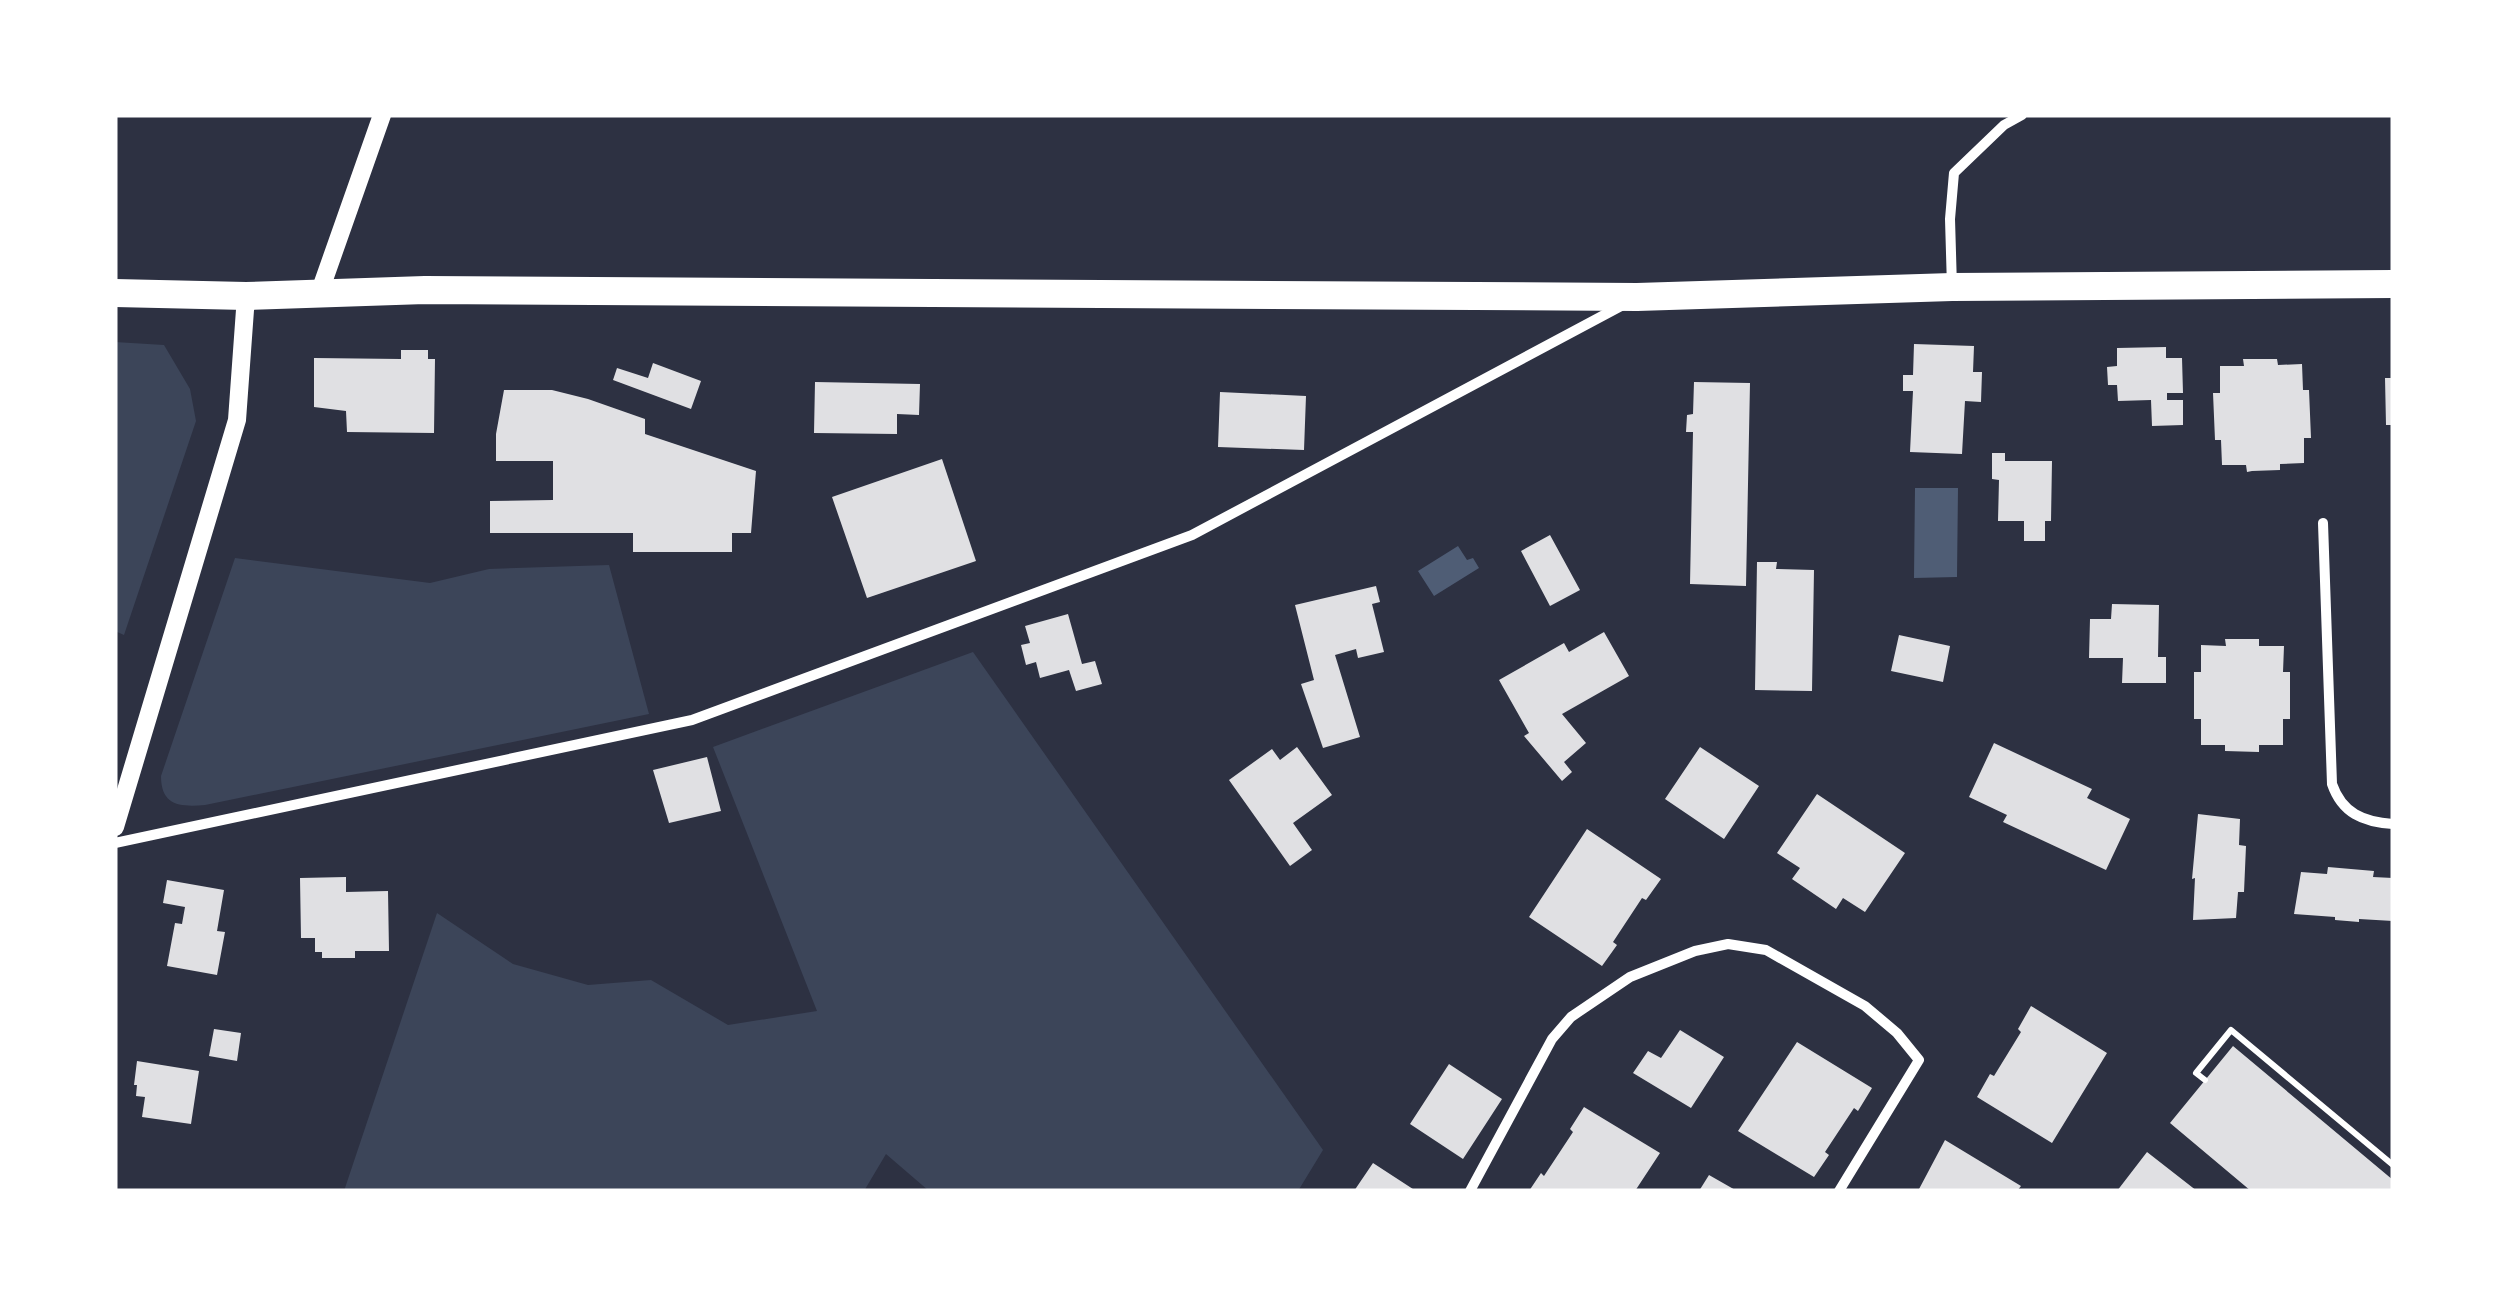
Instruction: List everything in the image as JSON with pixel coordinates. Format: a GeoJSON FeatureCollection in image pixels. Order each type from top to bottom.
{"type":"FeatureCollection","features":[{"type":"Feature","properties":{"kind":"highway"},"geometry":{"type":"LineString","coordinates":[[115,294],[1637,297],[1952,286],[2393,284]]}},
{"type":"Feature","properties":{"kind":"street"},"geometry":{"type":"LineString","coordinates":[[320,292],[382,115]]}},
{"type":"Feature","properties":{"kind":"street"},"geometry":{"type":"LineString","coordinates":[[1952,286],[1950,219],[1954,173],[2004,124],[2022,115]]}},
{"type":"Feature","properties":{"kind":"street"},"geometry":{"type":"LineString","coordinates":[[115,828],[237,420],[246,296]]}},
{"type":"Feature","properties":{"kind":"street"},"geometry":{"type":"LineString","coordinates":[[115,842],[692,720],[1192,536],[1637,297]]}},
{"type":"Feature","properties":{"kind":"street"},"geometry":{"type":"LineString","coordinates":[[2324,523],[2332,784],[2338,802],[2354,815],[2393,824]]}},
{"type":"Feature","properties":{"kind":"street"},"geometry":{"type":"LineString","coordinates":[[1470,1191],[1552,1040],[1571,1018],[1630,977],[1664,962],[1728,944],[1766,950],[1865,1006],[1897,1033],[1918,1060],[1839,1191]]}},
{"type":"Feature","properties":{"kind":"path"},"geometry":{"type":"LineString","coordinates":[[2205,1080],[2196,1072],[2231,1030],[2393,1164]]}},
{"type":"Feature","properties":{"kind":"shaded area"},"geometry":{"type":"Polygon","coordinates":[[[115,342],[164,345],[190,389],[196,421],[124,635],[115,631],[115,342]]]}},
{"type":"Feature","properties":{"kind":"shaded area"},"geometry":{"type":"Polygon","coordinates":[[[1915,488],[1958,488],[1957,577],[1914,578],[1915,488]]]}},
{"type":"Feature","properties":{"kind":"shaded area"},"geometry":{"type":"Polygon","coordinates":[[[1458,546],[1467,560],[1473,558],[1479,568],[1434,596],[1418,571],[1458,546]]]}},
{"type":"Feature","properties":{"kind":"shaded area"},"geometry":{"type":"Polygon","coordinates":[[[235,558],[430,583],[489,569],[609,565],[649,714],[205,805],[174,802],[164,793],[161,776],[235,558]]]}},
{"type":"Feature","properties":{"kind":"shaded area"},"geometry":{"type":"Polygon","coordinates":[[[973,652],[1323,1150],[1298,1191],[929,1191],[886,1154],[864,1191],[344,1191],[437,913],[513,964],[588,985],[651,980],[728,1025],[817,1011],[713,747],[973,652]]]}},
{"type":"Feature","properties":{"kind":"building"},"geometry":{"type":"Polygon","coordinates":[[[1914,344],[1974,346],[1973,372],[1982,372],[1981,402],[1965,401],[1962,454],[1910,452],[1913,391],[1903,391],[1903,375],[1913,375],[1914,344]]]}},
{"type":"Feature","properties":{"kind":"building"},"geometry":{"type":"Polygon","coordinates":[[[2166,347],[2166,358],[2182,358],[2183,393],[2167,393],[2167,400],[2183,400],[2183,425],[2152,426],[2151,400],[2118,401],[2117,385],[2108,385],[2107,367],[2117,366],[2117,348],[2166,347]]]}},
{"type":"Feature","properties":{"kind":"building"},"geometry":{"type":"Polygon","coordinates":[[[401,350],[428,350],[428,359],[435,359],[434,433],[347,432],[346,411],[314,407],[314,358],[401,359],[401,350]]]}},
{"type":"Feature","properties":{"kind":"building"},"geometry":{"type":"Polygon","coordinates":[[[2243,359],[2277,359],[2278,365],[2302,364],[2303,390],[2309,390],[2311,438],[2304,438],[2304,463],[2280,464],[2280,470],[2247,472],[2246,465],[2222,465],[2221,440],[2215,440],[2213,393],[2220,393],[2220,366],[2244,366],[2243,359]]]}},
{"type":"Feature","properties":{"kind":"building"},"geometry":{"type":"Polygon","coordinates":[[[653,363],[701,381],[691,409],[613,380],[617,368],[648,378],[653,363]]]}},
{"type":"Feature","properties":{"kind":"building"},"geometry":{"type":"Polygon","coordinates":[[[2385,378],[2393,378],[2393,425],[2386,425],[2385,378]]]}},
{"type":"Feature","properties":{"kind":"building"},"geometry":{"type":"Polygon","coordinates":[[[815,382],[920,384],[919,415],[897,414],[897,434],[814,433],[815,382]]]}},
{"type":"Feature","properties":{"kind":"building"},"geometry":{"type":"Polygon","coordinates":[[[1694,382],[1750,383],[1746,586],[1690,584],[1693,432],[1686,432],[1687,415],[1693,414],[1694,382]]]}},
{"type":"Feature","properties":{"kind":"building"},"geometry":{"type":"Polygon","coordinates":[[[504,390],[552,390],[588,399],[645,419],[645,434],[756,471],[751,533],[732,533],[732,552],[633,552],[633,533],[490,533],[490,501],[553,500],[553,461],[496,461],[496,434],[504,390]]]}},
{"type":"Feature","properties":{"kind":"building"},"geometry":{"type":"Polygon","coordinates":[[[1220,392],[1306,396],[1304,450],[1218,447],[1220,392]]]}},
{"type":"Feature","properties":{"kind":"building"},"geometry":{"type":"Polygon","coordinates":[[[1992,453],[2005,453],[2005,461],[2052,461],[2051,521],[2045,521],[2045,541],[2024,541],[2024,521],[1998,521],[1999,480],[1992,479],[1992,453]]]}},
{"type":"Feature","properties":{"kind":"building"},"geometry":{"type":"Polygon","coordinates":[[[942,459],[976,561],[867,598],[832,497],[942,459]]]}},
{"type":"Feature","properties":{"kind":"building"},"geometry":{"type":"Polygon","coordinates":[[[1550,535],[1580,590],[1550,606],[1521,551],[1550,535]]]}},
{"type":"Feature","properties":{"kind":"building"},"geometry":{"type":"Polygon","coordinates":[[[1757,562],[1777,562],[1776,569],[1814,570],[1812,691],[1755,690],[1757,562]]]}},
{"type":"Feature","properties":{"kind":"building"},"geometry":{"type":"Polygon","coordinates":[[[1376,586],[1380,602],[1372,604],[1384,652],[1358,658],[1356,649],[1335,655],[1360,737],[1323,748],[1301,684],[1314,680],[1295,605],[1376,586]]]}},
{"type":"Feature","properties":{"kind":"building"},"geometry":{"type":"Polygon","coordinates":[[[2112,604],[2159,605],[2158,657],[2166,657],[2166,683],[2122,683],[2123,658],[2089,658],[2090,619],[2111,619],[2112,604]]]}},
{"type":"Feature","properties":{"kind":"building"},"geometry":{"type":"Polygon","coordinates":[[[1068,614],[1082,664],[1095,661],[1102,684],[1076,691],[1069,670],[1040,678],[1036,662],[1026,665],[1021,645],[1030,643],[1025,626],[1068,614]]]}},
{"type":"Feature","properties":{"kind":"building"},"geometry":{"type":"Polygon","coordinates":[[[1604,632],[1629,676],[1562,714],[1586,743],[1564,762],[1572,772],[1562,781],[1524,736],[1529,733],[1499,680],[1564,643],[1569,652],[1604,632]]]}},
{"type":"Feature","properties":{"kind":"building"},"geometry":{"type":"Polygon","coordinates":[[[1899,635],[1950,646],[1943,682],[1891,671],[1899,635]]]}},
{"type":"Feature","properties":{"kind":"building"},"geometry":{"type":"Polygon","coordinates":[[[2225,639],[2259,639],[2259,646],[2284,646],[2283,672],[2290,672],[2290,719],[2283,719],[2283,745],[2259,745],[2259,752],[2225,751],[2225,745],[2201,745],[2201,719],[2194,719],[2194,672],[2201,672],[2201,645],[2226,646],[2225,639]]]}},
{"type":"Feature","properties":{"kind":"building"},"geometry":{"type":"Polygon","coordinates":[[[1994,743],[2092,789],[2087,798],[2130,819],[2106,870],[2003,822],[2007,815],[1969,797],[1994,743]]]}},
{"type":"Feature","properties":{"kind":"building"},"geometry":{"type":"Polygon","coordinates":[[[1297,747],[1332,795],[1293,823],[1312,850],[1290,866],[1229,780],[1272,749],[1280,760],[1297,747]]]}},
{"type":"Feature","properties":{"kind":"building"},"geometry":{"type":"Polygon","coordinates":[[[1700,747],[1759,786],[1724,839],[1665,799],[1700,747]]]}},
{"type":"Feature","properties":{"kind":"building"},"geometry":{"type":"Polygon","coordinates":[[[707,757],[721,811],[669,823],[653,770],[707,757]]]}},
{"type":"Feature","properties":{"kind":"building"},"geometry":{"type":"Polygon","coordinates":[[[1817,794],[1905,853],[1865,912],[1843,898],[1836,909],[1792,879],[1800,868],[1777,853],[1817,794]]]}},
{"type":"Feature","properties":{"kind":"building"},"geometry":{"type":"Polygon","coordinates":[[[2198,814],[2240,819],[2239,845],[2246,846],[2244,892],[2238,892],[2236,918],[2193,920],[2198,814]]]}},
{"type":"Feature","properties":{"kind":"building"},"geometry":{"type":"Polygon","coordinates":[[[1587,829],[1661,879],[1646,900],[1642,898],[1602,966],[1529,917],[1587,829]]]}},
{"type":"Feature","properties":{"kind":"building"},"geometry":{"type":"Polygon","coordinates":[[[2328,867],[2374,871],[2373,877],[2393,878],[2393,921],[2359,922],[2294,914],[2301,872],[2327,874],[2328,867]]]}},
{"type":"Feature","properties":{"kind":"building"},"geometry":{"type":"Polygon","coordinates":[[[346,877],[346,892],[388,891],[389,951],[355,951],[355,958],[322,958],[322,952],[315,952],[315,938],[301,938],[300,878],[346,877]]]}},
{"type":"Feature","properties":{"kind":"building"},"geometry":{"type":"Polygon","coordinates":[[[167,880],[224,890],[217,931],[225,932],[217,975],[167,966],[175,923],[182,924],[185,907],[163,903],[167,880]]]}},
{"type":"Feature","properties":{"kind":"building"},"geometry":{"type":"Polygon","coordinates":[[[2031,1006],[2107,1053],[2052,1143],[1977,1097],[2021,1032],[2018,1029],[2031,1006]]]}},
{"type":"Feature","properties":{"kind":"building"},"geometry":{"type":"Polygon","coordinates":[[[214,1029],[241,1033],[237,1061],[209,1056],[214,1029]]]}},
{"type":"Feature","properties":{"kind":"building"},"geometry":{"type":"Polygon","coordinates":[[[1680,1030],[1724,1057],[1691,1108],[1633,1073],[1648,1051],[1661,1058],[1680,1030]]]}},
{"type":"Feature","properties":{"kind":"building"},"geometry":{"type":"Polygon","coordinates":[[[1797,1042],[1872,1088],[1825,1152],[1829,1155],[1814,1177],[1738,1131],[1797,1042]]]}},
{"type":"Feature","properties":{"kind":"building"},"geometry":{"type":"Polygon","coordinates":[[[2233,1046],[2393,1180],[2393,1191],[2251,1191],[2170,1123],[2233,1046]]]}},
{"type":"Feature","properties":{"kind":"building"},"geometry":{"type":"Polygon","coordinates":[[[137,1061],[199,1071],[191,1124],[142,1117],[145,1097],[136,1096],[134,1085],[137,1061]]]}},
{"type":"Feature","properties":{"kind":"building"},"geometry":{"type":"Polygon","coordinates":[[[1449,1064],[1502,1099],[1463,1159],[1410,1124],[1449,1064]]]}},
{"type":"Feature","properties":{"kind":"building"},"geometry":{"type":"Polygon","coordinates":[[[1584,1107],[1660,1153],[1635,1191],[1529,1191],[1541,1173],[1544,1176],[1573,1132],[1570,1129],[1584,1107]]]}},
{"type":"Feature","properties":{"kind":"building"},"geometry":{"type":"Polygon","coordinates":[[[1945,1140],[2021,1186],[2017,1191],[1918,1191],[1945,1140]]]}},
{"type":"Feature","properties":{"kind":"building"},"geometry":{"type":"Polygon","coordinates":[[[2147,1152],[2197,1191],[2117,1191],[2147,1152]]]}},
{"type":"Feature","properties":{"kind":"building"},"geometry":{"type":"Polygon","coordinates":[[[1373,1163],[1416,1191],[1354,1191],[1373,1163]]]}},
{"type":"Feature","properties":{"kind":"building"},"geometry":{"type":"Polygon","coordinates":[[[1709,1175],[1737,1191],[1699,1191],[1709,1175]]]}}]}
